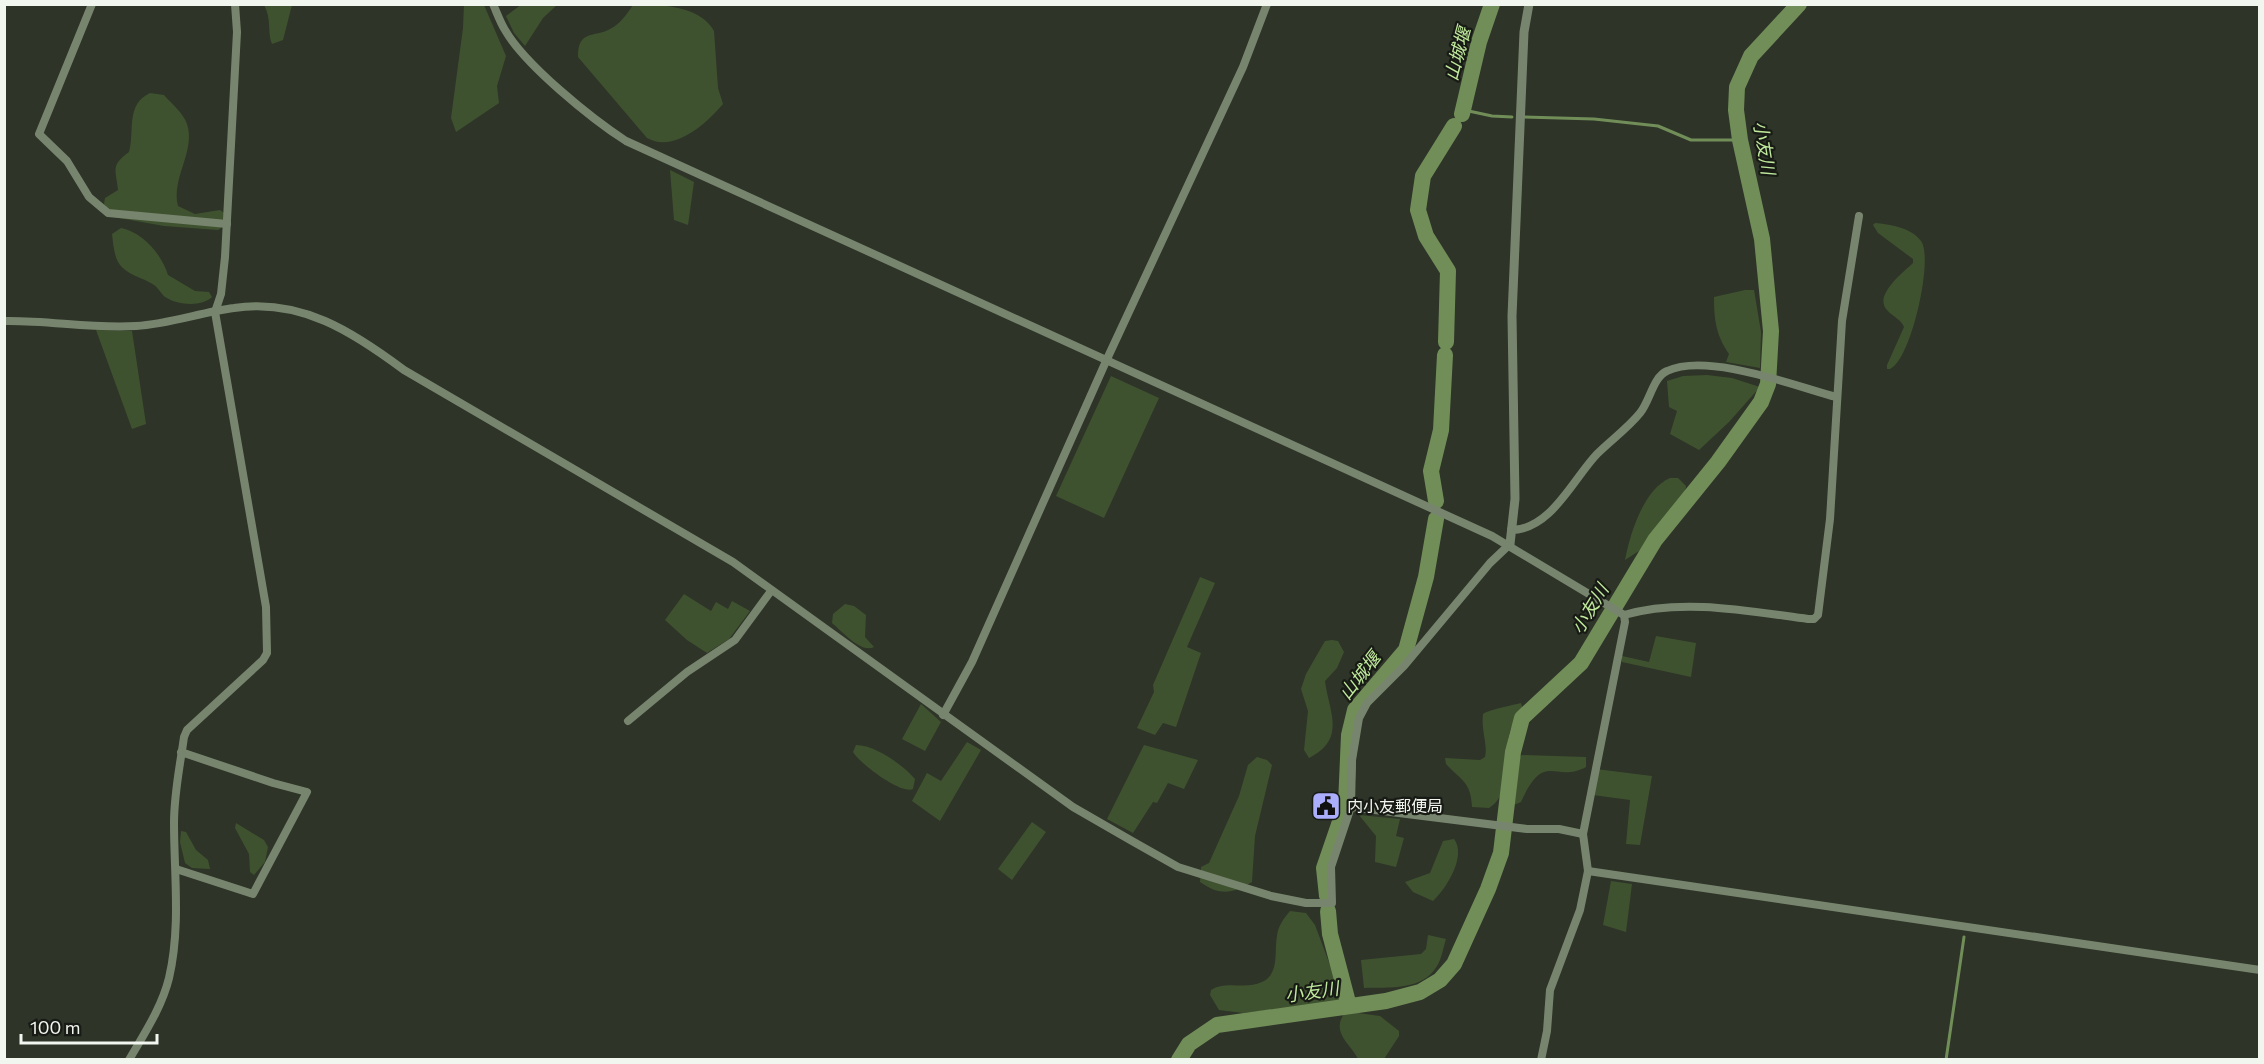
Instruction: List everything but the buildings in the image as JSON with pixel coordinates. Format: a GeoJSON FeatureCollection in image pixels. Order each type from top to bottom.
{"type":"FeatureCollection","features":[{"type":"Feature","properties":{"kind":"street"},"geometry":{"type":"LineString","coordinates":[[92,4],[39,134],[67,160],[89,197],[108,213],[227,224]]}},
{"type":"Feature","properties":{"kind":"street"},"geometry":{"type":"LineString","coordinates":[[129,1059],[162,999],[169,979],[175,940],[174,803],[181,752],[187,730],[263,660],[267,653],[266,607],[215,312],[221,294],[227,224],[237,32],[235,4]]}},
{"type":"Feature","properties":{"kind":"street"},"geometry":{"type":"LineString","coordinates":[[493,4],[505,30],[536,67],[601,125],[626,141],[1510,544],[1624,615],[1625,622],[1583,834],[1588,872],[1580,910],[1550,990],[1547,1031],[1541,1059]]}},
{"type":"Feature","properties":{"kind":"street"},"geometry":{"type":"LineString","coordinates":[[943,715],[972,662],[1107,359],[1243,67],[1267,4]]}},
{"type":"Feature","properties":{"kind":"street"},"geometry":{"type":"LineString","coordinates":[[4,321],[136,326],[253,306],[285,308],[301,312],[360,337],[404,370],[733,562],[1073,807],[1141,847],[1178,867],[1271,896],[1306,903],[1332,903],[1331,867],[1351,807],[1355,733],[1367,704],[1404,666],[1490,563],[1510,544],[1515,499],[1512,316],[1524,32],[1529,4]]}},
{"type":"Feature","properties":{"kind":"street"},"geometry":{"type":"LineString","coordinates":[[1624,615],[1642,609],[1723,608],[1808,619],[1814,619],[1818,615],[1830,519],[1842,321],[1852,243],[1859,216]]}},
{"type":"Feature","properties":{"kind":"street"},"geometry":{"type":"LineString","coordinates":[[1511,530],[1522,530],[1534,525],[1553,510],[1589,463],[1641,412],[1661,375],[1668,370],[1716,366],[1742,370],[1836,397]]}},
{"type":"Feature","properties":{"kind":"street"},"geometry":{"type":"LineString","coordinates":[[628,721],[687,672],[735,640],[771,591]]}},
{"type":"Feature","properties":{"kind":"street"},"geometry":{"type":"LineString","coordinates":[[176,869],[253,894],[307,792],[181,752]]}},
{"type":"Feature","properties":{"kind":"street"},"geometry":{"type":"LineString","coordinates":[[1351,807],[1527,829],[1539,826],[1583,834]]}},
{"type":"Feature","properties":{"kind":"street"},"geometry":{"type":"LineString","coordinates":[[1588,872],[2259,970]]}},
{"type":"Feature","properties":{"kind":"green space"},"geometry":{"type":"Polygon","coordinates":[[[464,4],[484,5],[506,56],[497,86],[499,103],[456,132],[451,118],[464,4]]]}},
{"type":"Feature","properties":{"kind":"green space"},"geometry":{"type":"Polygon","coordinates":[[[522,4],[557,5],[543,18],[525,46],[514,33],[506,16],[522,4]]]}},
{"type":"Feature","properties":{"kind":"green space"},"geometry":{"type":"Polygon","coordinates":[[[264,5],[292,5],[283,40],[272,44],[268,15],[264,5]]]}},
{"type":"Feature","properties":{"kind":"green space"},"geometry":{"type":"Polygon","coordinates":[[[633,5],[666,6],[689,11],[708,22],[714,31],[718,88],[723,104],[699,128],[668,142],[657,142],[647,138],[578,57],[584,38],[614,27],[633,5]]]}},
{"type":"Feature","properties":{"kind":"green space"},"geometry":{"type":"Polygon","coordinates":[[[150,93],[164,95],[187,124],[188,144],[178,185],[178,206],[195,214],[220,210],[224,213],[221,228],[218,230],[164,226],[108,216],[104,204],[105,198],[118,190],[116,168],[119,161],[129,152],[134,111],[142,98],[150,93]]]}},
{"type":"Feature","properties":{"kind":"green space"},"geometry":{"type":"Polygon","coordinates":[[[670,170],[694,182],[688,225],[674,220],[670,170]]]}},
{"type":"Feature","properties":{"kind":"green space"},"geometry":{"type":"Polygon","coordinates":[[[1875,223],[1893,226],[1912,233],[1921,241],[1924,251],[1925,267],[1922,287],[1912,329],[1906,348],[1898,362],[1890,369],[1887,369],[1887,365],[1904,327],[1887,310],[1884,298],[1891,284],[1913,263],[1913,259],[1878,233],[1873,225],[1875,223]]]}},
{"type":"Feature","properties":{"kind":"green space"},"geometry":{"type":"Polygon","coordinates":[[[121,228],[144,239],[156,252],[168,275],[195,291],[209,292],[212,297],[196,304],[177,302],[165,297],[154,285],[125,270],[118,262],[112,234],[121,228]]]}},
{"type":"Feature","properties":{"kind":"green space"},"geometry":{"type":"Polygon","coordinates":[[[1754,290],[1761,332],[1760,368],[1726,362],[1729,354],[1717,327],[1714,297],[1754,290]]]}},
{"type":"Feature","properties":{"kind":"green space"},"geometry":{"type":"Polygon","coordinates":[[[96,330],[132,331],[146,424],[132,429],[96,330]]]}},
{"type":"Feature","properties":{"kind":"green space"},"geometry":{"type":"Polygon","coordinates":[[[1707,375],[1732,378],[1760,387],[1729,422],[1699,450],[1670,434],[1677,411],[1669,407],[1667,381],[1683,376],[1707,375]]]}},
{"type":"Feature","properties":{"kind":"green space"},"geometry":{"type":"Polygon","coordinates":[[[1111,376],[1159,398],[1104,518],[1056,496],[1111,376]]]}},
{"type":"Feature","properties":{"kind":"green space"},"geometry":{"type":"Polygon","coordinates":[[[1670,478],[1678,478],[1686,486],[1685,493],[1639,551],[1625,560],[1630,537],[1646,502],[1661,484],[1670,478]]]}},
{"type":"Feature","properties":{"kind":"green space"},"geometry":{"type":"Polygon","coordinates":[[[1200,577],[1215,583],[1187,647],[1201,653],[1176,727],[1163,723],[1155,735],[1137,728],[1154,692],[1153,685],[1200,577]]]}},
{"type":"Feature","properties":{"kind":"green space"},"geometry":{"type":"Polygon","coordinates":[[[684,594],[711,611],[716,602],[728,609],[732,601],[750,611],[729,639],[707,653],[687,640],[665,620],[684,594]]]}},
{"type":"Feature","properties":{"kind":"green space"},"geometry":{"type":"Polygon","coordinates":[[[845,604],[854,606],[866,615],[865,637],[874,647],[858,645],[832,623],[833,614],[845,604]]]}},
{"type":"Feature","properties":{"kind":"green space"},"geometry":{"type":"Polygon","coordinates":[[[1656,636],[1696,643],[1691,677],[1622,662],[1622,656],[1649,662],[1656,636]]]}},
{"type":"Feature","properties":{"kind":"green space"},"geometry":{"type":"Polygon","coordinates":[[[1325,641],[1338,641],[1344,652],[1337,668],[1325,681],[1332,714],[1332,733],[1321,751],[1309,758],[1304,750],[1308,711],[1301,689],[1306,674],[1325,641]]]}},
{"type":"Feature","properties":{"kind":"green space"},"geometry":{"type":"Polygon","coordinates":[[[1521,703],[1524,712],[1515,721],[1510,732],[1504,787],[1499,799],[1489,808],[1472,807],[1468,787],[1446,764],[1445,758],[1480,760],[1485,757],[1483,714],[1521,703]]]}},
{"type":"Feature","properties":{"kind":"green space"},"geometry":{"type":"Polygon","coordinates":[[[921,704],[941,722],[925,751],[902,739],[921,704]]]}},
{"type":"Feature","properties":{"kind":"green space"},"geometry":{"type":"Polygon","coordinates":[[[967,742],[981,750],[940,821],[912,801],[927,773],[941,781],[967,742]]]}},
{"type":"Feature","properties":{"kind":"green space"},"geometry":{"type":"Polygon","coordinates":[[[856,745],[872,748],[896,762],[915,779],[913,789],[900,787],[872,771],[853,752],[856,745]]]}},
{"type":"Feature","properties":{"kind":"green space"},"geometry":{"type":"Polygon","coordinates":[[[1144,745],[1198,760],[1184,789],[1168,783],[1157,803],[1153,802],[1133,833],[1107,819],[1144,745]]]}},
{"type":"Feature","properties":{"kind":"green space"},"geometry":{"type":"Polygon","coordinates":[[[1522,755],[1586,757],[1586,767],[1575,771],[1544,772],[1529,786],[1521,802],[1514,805],[1514,771],[1522,755]]]}},
{"type":"Feature","properties":{"kind":"green space"},"geometry":{"type":"Polygon","coordinates":[[[1257,757],[1267,760],[1272,765],[1255,836],[1252,882],[1232,891],[1214,890],[1200,882],[1201,867],[1209,863],[1239,796],[1248,765],[1257,757]]]}},
{"type":"Feature","properties":{"kind":"green space"},"geometry":{"type":"Polygon","coordinates":[[[1596,769],[1652,776],[1640,845],[1626,844],[1630,800],[1593,795],[1596,769]]]}},
{"type":"Feature","properties":{"kind":"green space"},"geometry":{"type":"Polygon","coordinates":[[[1359,815],[1400,819],[1396,836],[1404,838],[1396,867],[1375,862],[1376,836],[1359,815]]]}},
{"type":"Feature","properties":{"kind":"green space"},"geometry":{"type":"Polygon","coordinates":[[[1032,822],[1046,832],[1012,880],[998,869],[1032,822]]]}},
{"type":"Feature","properties":{"kind":"green space"},"geometry":{"type":"Polygon","coordinates":[[[236,823],[264,840],[268,847],[265,862],[254,875],[250,872],[249,854],[235,828],[236,823]]]}},
{"type":"Feature","properties":{"kind":"green space"},"geometry":{"type":"Polygon","coordinates":[[[181,831],[186,832],[196,850],[208,860],[210,869],[192,868],[185,863],[180,842],[181,831]]]}},
{"type":"Feature","properties":{"kind":"green space"},"geometry":{"type":"Polygon","coordinates":[[[1454,839],[1458,854],[1453,872],[1444,889],[1433,901],[1413,892],[1405,882],[1430,873],[1443,841],[1454,839]]]}},
{"type":"Feature","properties":{"kind":"green space"},"geometry":{"type":"Polygon","coordinates":[[[1611,881],[1632,884],[1626,932],[1603,925],[1611,881]]]}},
{"type":"Feature","properties":{"kind":"green space"},"geometry":{"type":"Polygon","coordinates":[[[1290,911],[1306,913],[1315,925],[1342,997],[1338,1002],[1243,1013],[1219,1010],[1210,995],[1211,990],[1223,986],[1256,984],[1272,974],[1279,929],[1290,911]]]}},
{"type":"Feature","properties":{"kind":"green space"},"geometry":{"type":"Polygon","coordinates":[[[1428,935],[1446,939],[1439,963],[1431,974],[1414,984],[1364,988],[1361,960],[1421,954],[1426,949],[1428,935]]]}},
{"type":"Feature","properties":{"kind":"green space"},"geometry":{"type":"Polygon","coordinates":[[[1351,1012],[1380,1016],[1399,1031],[1399,1036],[1384,1059],[1358,1059],[1341,1033],[1340,1027],[1344,1014],[1351,1012]]]}},
{"type":"Feature","properties":{"kind":"waterway","name":"山城堰"},"geometry":{"type":"LineString","coordinates":[[1462,114],[1479,42],[1492,4]]}},
{"type":"Feature","properties":{"kind":"waterway","name":"小友川"},"geometry":{"type":"LineString","coordinates":[[1179,1060],[1189,1044],[1217,1025],[1386,1001],[1420,992],[1440,980],[1454,964],[1488,889],[1501,853],[1513,752],[1522,718],[1581,663],[1655,540],[1718,462],[1761,402],[1768,384],[1771,331],[1762,239],[1740,140],[1736,110],[1737,87],[1751,56],[1799,4]]}},
{"type":"Feature","properties":{"kind":"waterway"},"geometry":{"type":"LineString","coordinates":[[1464,110],[1492,116],[1512,117]]}},
{"type":"Feature","properties":{"kind":"waterway"},"geometry":{"type":"LineString","coordinates":[[1524,117],[1594,119],[1658,126],[1691,140],[1740,140]]}},
{"type":"Feature","properties":{"kind":"waterway","name":"山城堰"},"geometry":{"type":"LineString","coordinates":[[1446,342],[1448,271],[1426,236],[1418,210],[1423,176],[1454,126]]}},
{"type":"Feature","properties":{"kind":"waterway","name":"山城堰"},"geometry":{"type":"LineString","coordinates":[[1436,501],[1431,471],[1441,430],[1445,355]]}},
{"type":"Feature","properties":{"kind":"waterway","name":"山城堰"},"geometry":{"type":"LineString","coordinates":[[1327,896],[1324,868],[1346,804],[1349,735],[1355,710],[1406,650],[1426,577],[1436,519]]}},
{"type":"Feature","properties":{"kind":"waterway","name":"山城堰"},"geometry":{"type":"LineString","coordinates":[[1328,911],[1330,934],[1349,1006]]}},
{"type":"Feature","properties":{"kind":"waterway"},"geometry":{"type":"LineString","coordinates":[[1946,1060],[1964,937]]}},
{"type":"Feature","properties":{"kind":"place","name":"内小友郵便局"},"geometry":{"type":"Point","coordinates":[1326,806]}}]}
